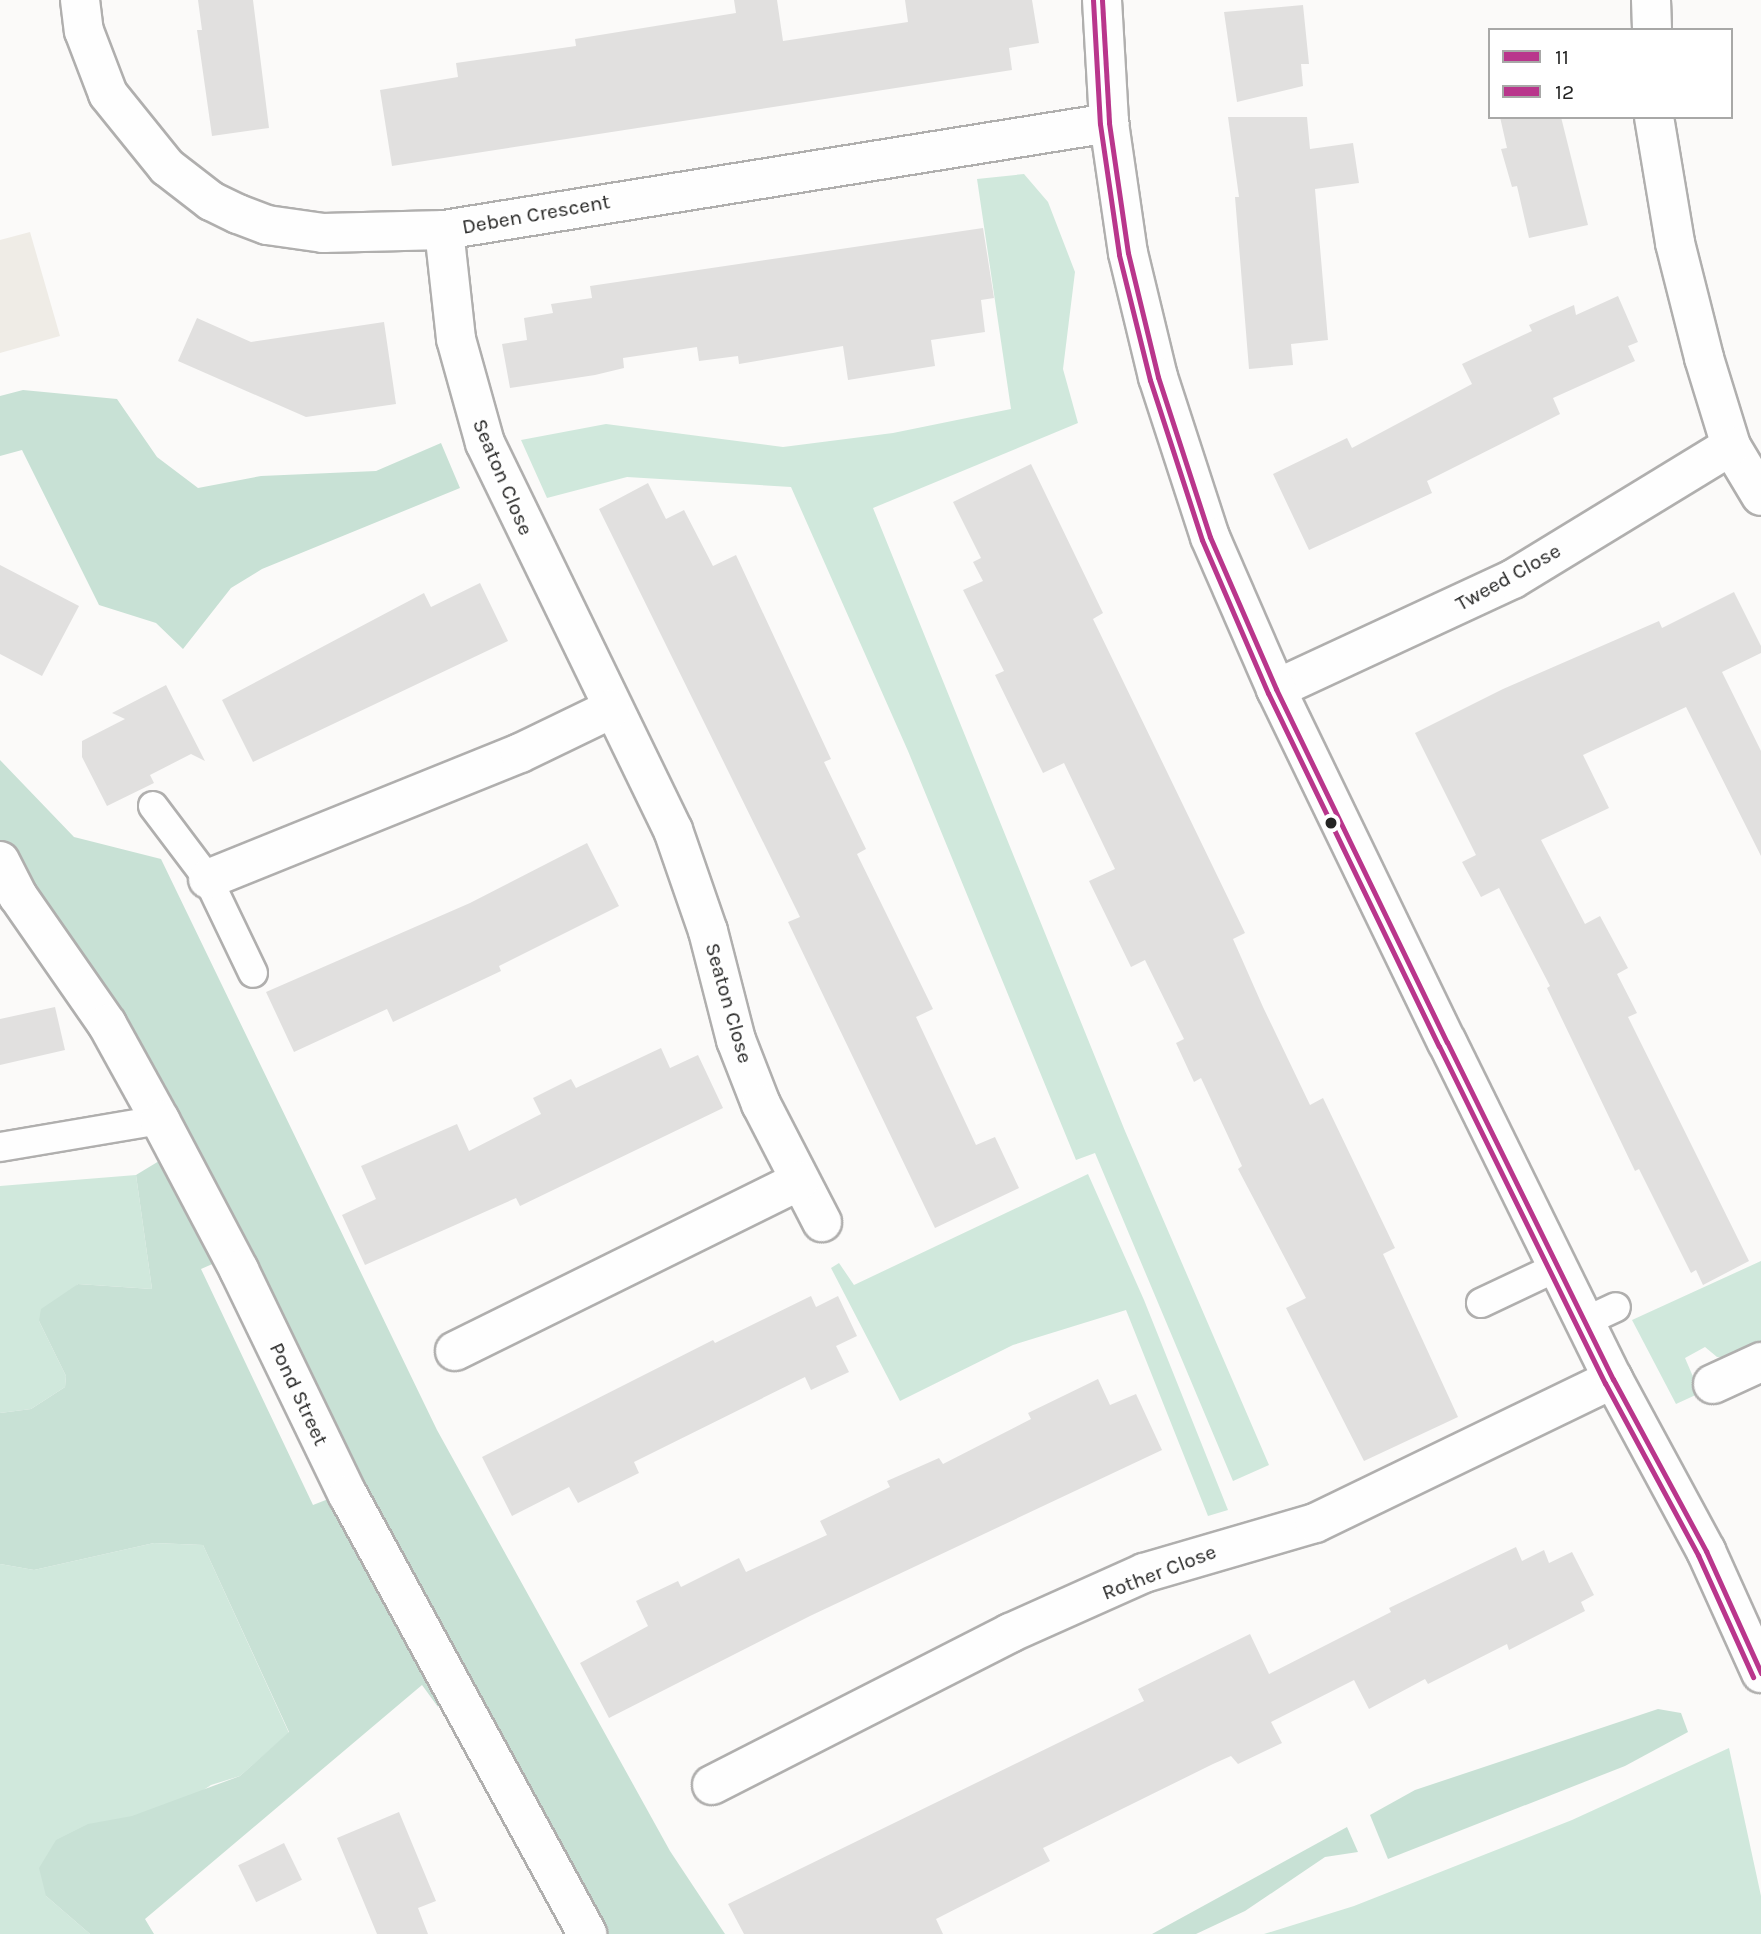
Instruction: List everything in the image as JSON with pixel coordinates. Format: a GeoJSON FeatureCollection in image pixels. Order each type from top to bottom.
{"type":"FeatureCollection","features":[{"type":"Feature","properties":{"kind":"street","name":"Deben Crescent"},"geometry":{"type":"LineString","coordinates":[[80,0],[84,31],[108,94],[146,147],[211,201],[267,225],[323,233],[444,230],[1109,123]]}},
{"type":"Feature","properties":{"kind":"street"},"geometry":{"type":"LineString","coordinates":[[1102,0],[1109,123],[1128,253],[1158,377],[1210,537],[1276,690],[1557,1267],[1600,1315],[1613,1379],[1706,1551],[1761,1673]]}},
{"type":"Feature","properties":{"kind":"street"},"geometry":{"type":"LineString","coordinates":[[1651,0],[1652,28]]}},
{"type":"Feature","properties":{"kind":"street"},"geometry":{"type":"LineString","coordinates":[[1654,119],[1675,243],[1731,446],[1761,496]]}},
{"type":"Feature","properties":{"kind":"street","name":"Seaton Close"},"geometry":{"type":"LineString","coordinates":[[444,230],[456,339],[485,443],[611,709],[673,830],[708,931],[736,1040],[799,1181],[822,1222]]}},
{"type":"Feature","properties":{"kind":"street","name":"Tweed Close"},"geometry":{"type":"LineString","coordinates":[[1276,690],[1513,579],[1731,446]]}},
{"type":"Feature","properties":{"kind":"street"},"geometry":{"type":"LineString","coordinates":[[208,878],[520,753],[611,709]]}},
{"type":"Feature","properties":{"kind":"street","name":"Pond Street"},"geometry":{"type":"LineString","coordinates":[[0,861],[18,896],[107,1024],[160,1120],[239,1270],[348,1495],[587,1934]]}},
{"type":"Feature","properties":{"kind":"street"},"geometry":{"type":"LineString","coordinates":[[455,1351],[799,1181]]}},
{"type":"Feature","properties":{"kind":"street"},"geometry":{"type":"LineString","coordinates":[[1716,1392],[1761,1362]]}},
{"type":"Feature","properties":{"kind":"street","name":"Rother Close"},"geometry":{"type":"LineString","coordinates":[[712,1785],[1022,1628],[1144,1573],[1315,1523],[1613,1379]]}},
{"type":"Feature","properties":{"kind":"lane"},"geometry":{"type":"LineString","coordinates":[[153,806],[208,878],[253,973]]}},
{"type":"Feature","properties":{"kind":"lane"},"geometry":{"type":"LineString","coordinates":[[0,1147],[160,1120]]}},
{"type":"Feature","properties":{"kind":"lane"},"geometry":{"type":"LineString","coordinates":[[1481,1303],[1557,1267]]}},
{"type":"Feature","properties":{"kind":"shaded area"},"geometry":{"type":"Polygon","coordinates":[[[30,232],[60,336],[0,353],[0,240],[30,232]]]}},
{"type":"Feature","properties":{"kind":"green space"},"geometry":{"type":"Polygon","coordinates":[[[1024,174],[1048,202],[1075,272],[1063,369],[1078,423],[873,508],[1125,1131],[1269,1465],[1233,1481],[1095,1153],[1076,1160],[908,751],[791,487],[627,477],[547,498],[521,440],[606,424],[783,447],[893,433],[1011,409],[977,179],[1024,174]]]}},
{"type":"Feature","properties":{"kind":"green space"},"geometry":{"type":"Polygon","coordinates":[[[23,390],[117,399],[157,457],[198,488],[261,476],[376,471],[441,443],[460,488],[262,569],[231,588],[183,649],[156,623],[99,605],[22,450],[0,456],[0,396],[23,390]]]}},
{"type":"Feature","properties":{"kind":"green space"},"geometry":{"type":"Polygon","coordinates":[[[0,760],[74,837],[161,859],[437,1430],[670,1851],[725,1934],[591,1934],[451,1678],[438,1707],[422,1685],[145,1919],[154,1934],[90,1934],[46,1896],[39,1868],[56,1840],[88,1824],[132,1816],[240,1776],[289,1732],[203,1545],[154,1543],[34,1570],[0,1564],[0,1413],[31,1409],[65,1387],[66,1376],[39,1321],[41,1309],[78,1284],[152,1289],[136,1175],[164,1158],[85,1004],[0,901],[0,760]],[[217,1262],[201,1269],[313,1505],[336,1496],[217,1262]]]}},
{"type":"Feature","properties":{"kind":"green space"},"geometry":{"type":"Polygon","coordinates":[[[1088,1174],[1144,1300],[1228,1510],[1208,1516],[1126,1310],[1013,1345],[900,1401],[831,1268],[839,1263],[854,1285],[1088,1174]]]}},
{"type":"Feature","properties":{"kind":"green space"},"geometry":{"type":"Polygon","coordinates":[[[136,1175],[152,1289],[78,1284],[39,1321],[66,1376],[65,1387],[31,1409],[0,1413],[0,1186],[136,1175]]]}},
{"type":"Feature","properties":{"kind":"green space"},"geometry":{"type":"Polygon","coordinates":[[[1761,1261],[1761,1349],[1739,1359],[1717,1357],[1705,1347],[1685,1358],[1700,1393],[1676,1404],[1632,1320],[1761,1261]]]}},
{"type":"Feature","properties":{"kind":"green space"},"geometry":{"type":"Polygon","coordinates":[[[154,1543],[203,1545],[289,1733],[240,1776],[211,1785],[46,1896],[90,1934],[0,1934],[0,1564],[34,1570],[154,1543]]]}},
{"type":"Feature","properties":{"kind":"green space"},"geometry":{"type":"Polygon","coordinates":[[[1658,1709],[1681,1713],[1688,1732],[1625,1766],[1388,1859],[1370,1815],[1415,1790],[1658,1709]]]}},
{"type":"Feature","properties":{"kind":"green space"},"geometry":{"type":"Polygon","coordinates":[[[1729,1748],[1761,1896],[1761,1934],[1264,1934],[1354,1906],[1572,1820],[1729,1748]]]}},
{"type":"Feature","properties":{"kind":"green space"},"geometry":{"type":"Polygon","coordinates":[[[1347,1827],[1358,1852],[1325,1857],[1245,1911],[1196,1934],[1152,1934],[1347,1827]]]}},
{"type":"Feature","properties":{"kind":"building"},"geometry":{"type":"Polygon","coordinates":[[[198,0],[253,0],[269,128],[212,136],[197,30],[202,30],[198,0]]]}},
{"type":"Feature","properties":{"kind":"building"},"geometry":{"type":"Polygon","coordinates":[[[734,0],[777,0],[783,41],[908,22],[905,0],[1032,0],[1039,43],[1009,48],[1012,70],[392,166],[380,90],[458,77],[456,63],[576,46],[575,39],[736,13],[734,0]]]}},
{"type":"Feature","properties":{"kind":"building"},"geometry":{"type":"Polygon","coordinates":[[[1303,5],[1309,64],[1301,64],[1303,86],[1237,102],[1224,12],[1303,5]]]}},
{"type":"Feature","properties":{"kind":"building"},"geometry":{"type":"Polygon","coordinates":[[[1228,117],[1307,117],[1310,149],[1353,143],[1359,183],[1315,189],[1328,340],[1291,344],[1293,365],[1249,369],[1235,197],[1239,197],[1228,117]]]}},
{"type":"Feature","properties":{"kind":"building"},"geometry":{"type":"Polygon","coordinates":[[[1500,119],[1562,119],[1588,225],[1529,238],[1517,186],[1512,187],[1501,149],[1507,148],[1500,119]]]}},
{"type":"Feature","properties":{"kind":"building"},"geometry":{"type":"Polygon","coordinates":[[[983,228],[994,298],[981,300],[985,332],[931,340],[935,366],[848,380],[843,346],[739,364],[738,356],[699,361],[697,347],[623,358],[624,368],[595,375],[510,388],[502,344],[527,340],[524,318],[553,313],[551,304],[592,298],[590,286],[983,228]]]}},
{"type":"Feature","properties":{"kind":"building"},"geometry":{"type":"Polygon","coordinates":[[[1618,296],[1638,342],[1628,346],[1635,361],[1553,398],[1560,414],[1427,481],[1432,493],[1309,550],[1273,474],[1347,438],[1352,448],[1472,384],[1462,364],[1532,331],[1529,325],[1574,305],[1576,315],[1618,296]]]}},
{"type":"Feature","properties":{"kind":"building"},"geometry":{"type":"Polygon","coordinates":[[[197,318],[251,342],[384,322],[396,404],[306,417],[178,361],[197,318]]]}},
{"type":"Feature","properties":{"kind":"building"},"geometry":{"type":"Polygon","coordinates":[[[1031,464],[1103,613],[1093,619],[1245,933],[1233,939],[1263,1007],[1310,1105],[1323,1098],[1395,1248],[1383,1254],[1458,1417],[1364,1461],[1286,1308],[1306,1298],[1238,1169],[1242,1166],[1201,1078],[1194,1082],[1176,1043],[1184,1039],[1145,960],[1131,967],[1089,881],[1115,869],[1064,763],[1043,773],[995,675],[1004,671],[963,590],[983,581],[973,562],[981,558],[953,502],[1031,464]]]}},
{"type":"Feature","properties":{"kind":"building"},"geometry":{"type":"Polygon","coordinates":[[[648,483],[666,519],[684,510],[713,566],[736,555],[831,759],[824,762],[866,849],[857,854],[933,1009],[916,1017],[976,1145],[995,1137],[1019,1188],[935,1228],[788,922],[800,917],[599,509],[648,483]]]}},
{"type":"Feature","properties":{"kind":"building"},"geometry":{"type":"Polygon","coordinates":[[[0,565],[79,606],[42,676],[0,654],[0,565]]]}},
{"type":"Feature","properties":{"kind":"building"},"geometry":{"type":"Polygon","coordinates":[[[480,583],[508,641],[253,762],[222,700],[424,593],[431,607],[480,583]]]}},
{"type":"Feature","properties":{"kind":"building"},"geometry":{"type":"Polygon","coordinates":[[[1734,592],[1761,646],[1761,653],[1722,672],[1761,751],[1761,856],[1686,707],[1583,755],[1609,808],[1541,840],[1585,924],[1600,916],[1628,968],[1617,974],[1637,1013],[1628,1017],[1749,1261],[1703,1285],[1696,1270],[1691,1273],[1639,1169],[1635,1171],[1547,988],[1550,986],[1499,888],[1481,897],[1462,862],[1476,855],[1415,733],[1503,689],[1659,621],[1662,628],[1734,592]]]}},
{"type":"Feature","properties":{"kind":"building"},"geometry":{"type":"Polygon","coordinates":[[[166,685],[205,761],[191,754],[150,775],[154,783],[107,806],[82,757],[82,741],[125,719],[112,713],[166,685]]]}},
{"type":"Feature","properties":{"kind":"building"},"geometry":{"type":"Polygon","coordinates":[[[587,843],[619,906],[499,966],[501,971],[393,1022],[387,1009],[294,1052],[266,992],[470,903],[587,843]]]}},
{"type":"Feature","properties":{"kind":"building"},"geometry":{"type":"Polygon","coordinates":[[[55,1007],[65,1050],[0,1065],[0,1019],[55,1007]]]}},
{"type":"Feature","properties":{"kind":"building"},"geometry":{"type":"Polygon","coordinates":[[[661,1048],[670,1068],[698,1055],[723,1108],[520,1206],[516,1198],[365,1265],[342,1215],[376,1199],[361,1166],[457,1124],[469,1151],[541,1114],[533,1098],[571,1079],[576,1088],[661,1048]]]}},
{"type":"Feature","properties":{"kind":"building"},"geometry":{"type":"Polygon","coordinates":[[[811,1296],[816,1307],[838,1296],[857,1336],[836,1346],[849,1372],[811,1390],[805,1377],[634,1462],[639,1473],[578,1503],[569,1487],[512,1516],[482,1457],[713,1340],[715,1343],[811,1296]]]}},
{"type":"Feature","properties":{"kind":"building"},"geometry":{"type":"Polygon","coordinates":[[[1098,1379],[1110,1405],[1136,1394],[1162,1450],[810,1616],[609,1718],[580,1663],[648,1626],[636,1601],[678,1581],[681,1587],[739,1558],[746,1572],[827,1535],[820,1521],[890,1487],[887,1481],[939,1458],[943,1464],[1031,1419],[1028,1413],[1098,1379]]]}},
{"type":"Feature","properties":{"kind":"building"},"geometry":{"type":"Polygon","coordinates":[[[1516,1547],[1522,1561],[1544,1550],[1549,1563],[1572,1552],[1594,1595],[1581,1602],[1585,1611],[1509,1650],[1507,1644],[1428,1684],[1425,1679],[1369,1709],[1354,1680],[1271,1722],[1282,1743],[1238,1764],[1231,1756],[1043,1848],[1050,1861],[936,1919],[943,1934],[744,1934],[728,1904],[1144,1701],[1138,1689],[1250,1634],[1269,1674],[1391,1612],[1389,1608],[1516,1547]]]}},
{"type":"Feature","properties":{"kind":"building"},"geometry":{"type":"Polygon","coordinates":[[[399,1812],[436,1901],[418,1908],[428,1934],[377,1934],[337,1838],[399,1812]]]}},
{"type":"Feature","properties":{"kind":"building"},"geometry":{"type":"Polygon","coordinates":[[[284,1843],[302,1880],[256,1902],[238,1865],[284,1843]]]}},
{"type":"Feature","properties":{"kind":"transit line","name":"12"},"geometry":{"type":"LineString","coordinates":[[1093,0],[1100,124],[1119,255],[1150,380],[1202,540],[1268,693],[1439,1046],[1605,1383],[1698,1555],[1753,1677]]}},
{"type":"Feature","properties":{"kind":"transit line","name":"11"},"geometry":{"type":"LineString","coordinates":[[1102,0],[1109,123],[1128,253],[1158,377],[1210,537],[1276,689],[1447,1042],[1613,1379],[1706,1551],[1761,1673]]}}]}
